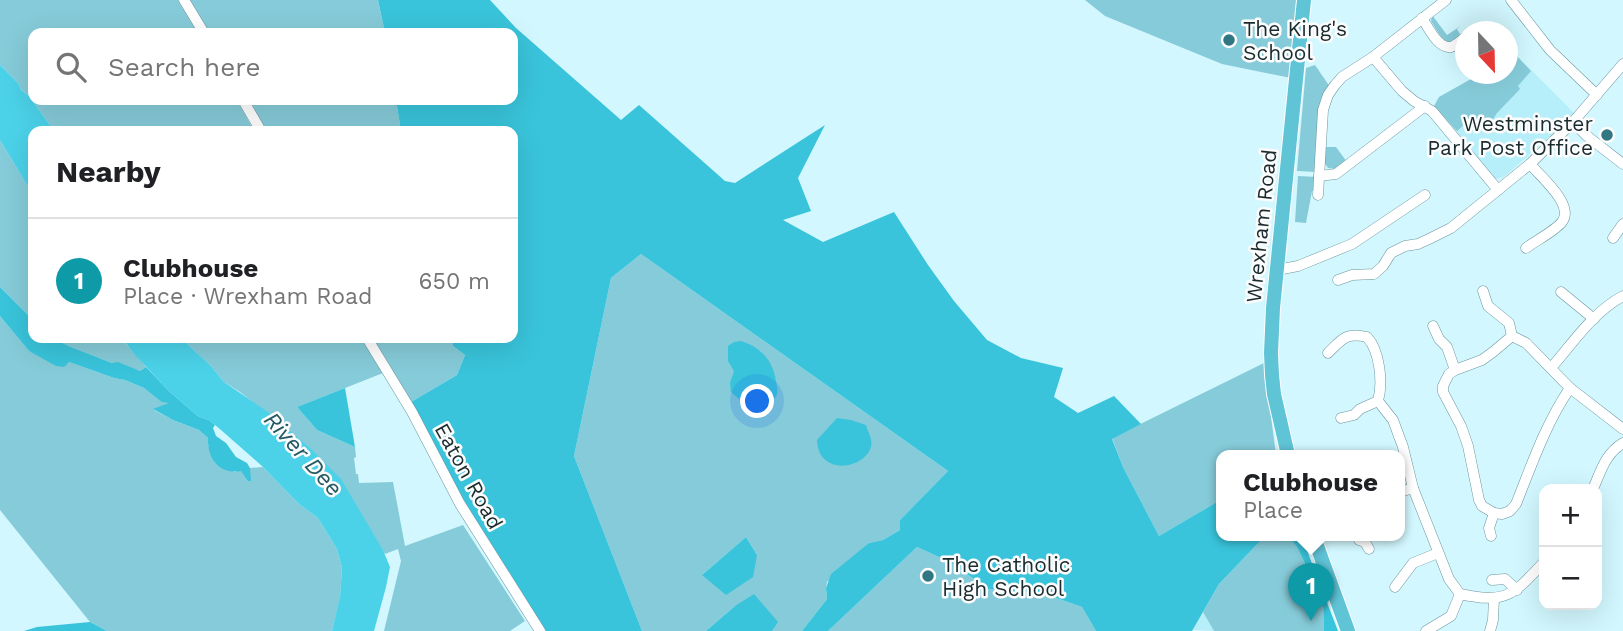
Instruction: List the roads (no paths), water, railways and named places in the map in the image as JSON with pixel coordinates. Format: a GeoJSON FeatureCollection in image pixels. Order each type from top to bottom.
{"type":"FeatureCollection","features":[{"type":"Feature","properties":{"kind":"highway","name":"Wrexham Road"},"geometry":{"type":"LineString","coordinates":[[1287,450],[1271,364],[1273,308],[1304,0]]}},
{"type":"Feature","properties":{"kind":"highway"},"geometry":{"type":"LineString","coordinates":[[1314,541],[1348,631]]}},
{"type":"Feature","properties":{"kind":"street"},"geometry":{"type":"LineString","coordinates":[[184,0],[201,28]]}},
{"type":"Feature","properties":{"kind":"street"},"geometry":{"type":"LineString","coordinates":[[1318,195],[1323,110],[1328,95],[1342,77],[1373,57],[1446,0]]}},
{"type":"Feature","properties":{"kind":"street"},"geometry":{"type":"LineString","coordinates":[[1511,0],[1535,34],[1597,95]]}},
{"type":"Feature","properties":{"kind":"street"},"geometry":{"type":"LineString","coordinates":[[1422,18],[1441,44],[1447,47],[1455,45]]}},
{"type":"Feature","properties":{"kind":"street"},"geometry":{"type":"LineString","coordinates":[[1373,57],[1402,91],[1413,101],[1432,111],[1498,190]]}},
{"type":"Feature","properties":{"kind":"street"},"geometry":{"type":"LineString","coordinates":[[1341,276],[1374,274],[1391,253],[1429,239],[1452,220],[1498,190],[1530,164],[1621,71]]}},
{"type":"Feature","properties":{"kind":"street"},"geometry":{"type":"LineString","coordinates":[[246,105],[258,126]]}},
{"type":"Feature","properties":{"kind":"street"},"geometry":{"type":"LineString","coordinates":[[1319,176],[1333,175],[1342,170],[1425,106]]}},
{"type":"Feature","properties":{"kind":"street"},"geometry":{"type":"LineString","coordinates":[[1573,122],[1623,164]]}},
{"type":"Feature","properties":{"kind":"street"},"geometry":{"type":"LineString","coordinates":[[1526,245],[1560,225],[1565,214],[1563,202],[1530,164]]}},
{"type":"Feature","properties":{"kind":"street"},"geometry":{"type":"LineString","coordinates":[[1277,270],[1298,266],[1352,244],[1426,195]]}},
{"type":"Feature","properties":{"kind":"street"},"geometry":{"type":"LineString","coordinates":[[1613,238],[1623,224]]}},
{"type":"Feature","properties":{"kind":"street"},"geometry":{"type":"LineString","coordinates":[[1483,289],[1488,306],[1509,323],[1513,336],[1526,343],[1570,388],[1623,429]]}},
{"type":"Feature","properties":{"kind":"street"},"geometry":{"type":"LineString","coordinates":[[1566,292],[1594,319]]}},
{"type":"Feature","properties":{"kind":"street"},"geometry":{"type":"LineString","coordinates":[[1551,368],[1594,319],[1607,306],[1623,296]]}},
{"type":"Feature","properties":{"kind":"street"},"geometry":{"type":"LineString","coordinates":[[1432,325],[1439,339],[1447,347],[1455,370]]}},
{"type":"Feature","properties":{"kind":"street"},"geometry":{"type":"LineString","coordinates":[[1328,353],[1333,341],[1355,335],[1367,337],[1376,350],[1381,381],[1378,401]]}},
{"type":"Feature","properties":{"kind":"street"},"geometry":{"type":"LineString","coordinates":[[1513,336],[1482,360],[1449,374],[1443,386],[1443,393],[1461,426],[1468,446],[1479,500],[1486,510],[1502,514],[1510,511],[1516,504],[1548,425],[1570,388]]}},
{"type":"Feature","properties":{"kind":"street","name":"Eaton Road"},"geometry":{"type":"LineString","coordinates":[[370,343],[412,412],[460,504],[540,631]]}},
{"type":"Feature","properties":{"kind":"street"},"geometry":{"type":"LineString","coordinates":[[1339,419],[1354,415],[1360,409],[1378,401]]}},
{"type":"Feature","properties":{"kind":"street"},"geometry":{"type":"LineString","coordinates":[[1378,401],[1393,420],[1404,450]]}},
{"type":"Feature","properties":{"kind":"street"},"geometry":{"type":"LineString","coordinates":[[1595,484],[1605,460],[1623,443]]}},
{"type":"Feature","properties":{"kind":"street"},"geometry":{"type":"LineString","coordinates":[[1405,455],[1413,488],[1438,553],[1449,579],[1460,594],[1503,597],[1517,590],[1539,567]]}},
{"type":"Feature","properties":{"kind":"street"},"geometry":{"type":"LineString","coordinates":[[1405,490],[1413,488]]}},
{"type":"Feature","properties":{"kind":"street"},"geometry":{"type":"LineString","coordinates":[[1491,537],[1489,528],[1494,513]]}},
{"type":"Feature","properties":{"kind":"street"},"geometry":{"type":"LineString","coordinates":[[1395,587],[1413,563],[1438,553]]}},
{"type":"Feature","properties":{"kind":"street"},"geometry":{"type":"LineString","coordinates":[[1492,580],[1505,579],[1517,590]]}},
{"type":"Feature","properties":{"kind":"street"},"geometry":{"type":"LineString","coordinates":[[1426,631],[1451,616],[1460,594]]}},
{"type":"Feature","properties":{"kind":"street"},"geometry":{"type":"LineString","coordinates":[[1490,631],[1494,598]]}},
{"type":"Feature","properties":{"kind":"water"},"geometry":{"type":"Polygon","coordinates":[[[0,65],[28,95],[28,105],[35,105],[50,126],[28,126],[28,187],[0,140],[0,65]]]}},
{"type":"Feature","properties":{"kind":"water","name":"River Dee"},"geometry":{"type":"Polygon","coordinates":[[[126,343],[186,343],[224,382],[268,412],[341,479],[383,550],[390,567],[374,631],[332,631],[340,597],[342,568],[337,549],[318,518],[299,504],[221,430],[209,420],[198,416],[170,392],[126,343]]]}},
{"type":"Feature","properties":{"kind":"place","name":"The King's School"},"geometry":{"type":"Point","coordinates":[1229,40]}},
{"type":"Feature","properties":{"kind":"place","name":"Westminster Park Post Office"},"geometry":{"type":"Point","coordinates":[1607,135]}},
{"type":"Feature","properties":{"kind":"place","name":"The Catholic High School"},"geometry":{"type":"Point","coordinates":[928,576]}},
{"type":"Feature","properties":{"kind":"place","name":"Clubhouse"},"geometry":{"type":"Point","coordinates":[1311,621]}}]}
